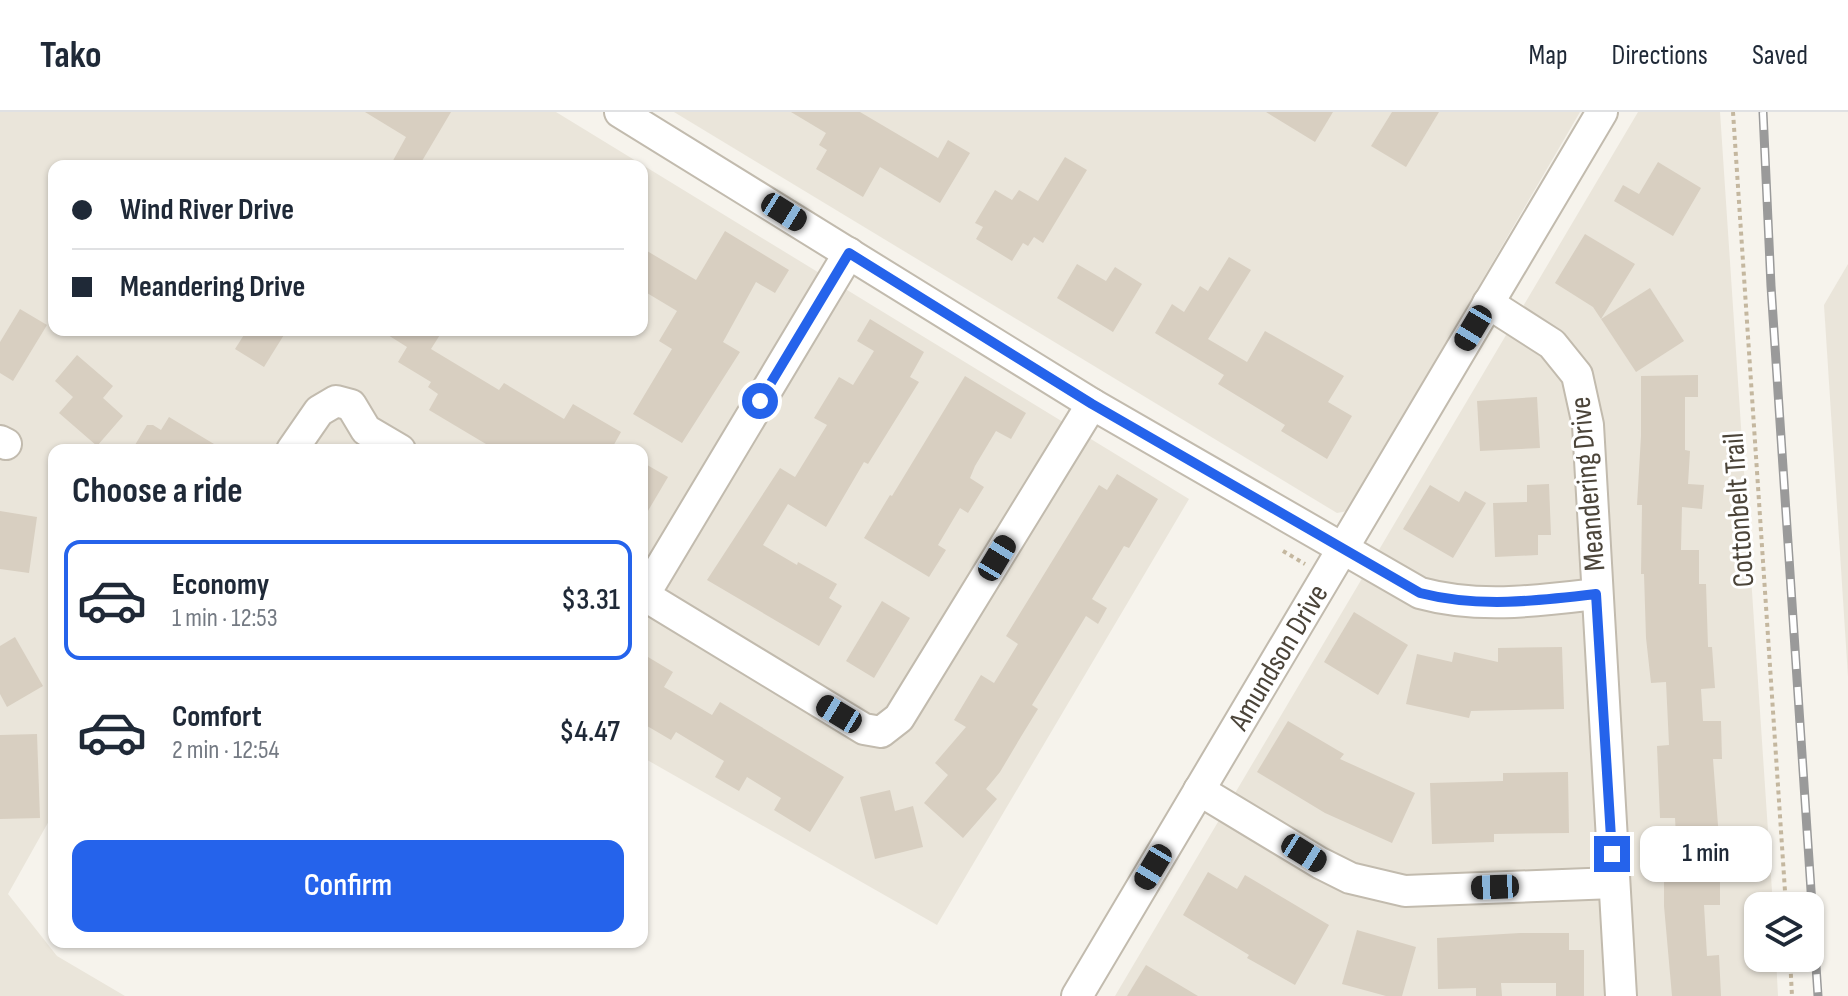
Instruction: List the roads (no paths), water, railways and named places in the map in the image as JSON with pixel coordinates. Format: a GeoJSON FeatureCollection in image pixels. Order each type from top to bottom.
{"type":"FeatureCollection","features":[{"type":"Feature","properties":{"kind":"street"},"geometry":{"type":"LineString","coordinates":[[620,112],[1092,404],[1420,593],[1446,600],[1483,604],[1596,594]]}},
{"type":"Feature","properties":{"kind":"street","name":"Amundson Drive"},"geometry":{"type":"LineString","coordinates":[[1077,996],[1488,303],[1587,117]]}},
{"type":"Feature","properties":{"kind":"street"},"geometry":{"type":"LineString","coordinates":[[648,586],[849,253]]}},
{"type":"Feature","properties":{"kind":"street","name":"Meandering Drive"},"geometry":{"type":"LineString","coordinates":[[1488,303],[1552,344],[1577,375],[1588,425],[1621,996]]}},
{"type":"Feature","properties":{"kind":"street"},"geometry":{"type":"LineString","coordinates":[[296,444],[319,411],[336,401],[351,405],[366,430],[390,444]]}},
{"type":"Feature","properties":{"kind":"street"},"geometry":{"type":"LineString","coordinates":[[648,597],[864,729],[881,732],[899,718],[1092,404]]}},
{"type":"Feature","properties":{"kind":"street"},"geometry":{"type":"LineString","coordinates":[[1199,790],[1350,878],[1405,891],[1614,883]]}},
{"type":"Feature","properties":{"kind":"railway"},"geometry":{"type":"LineString","coordinates":[[1763,112],[1771,286],[1818,996]]}}]}
